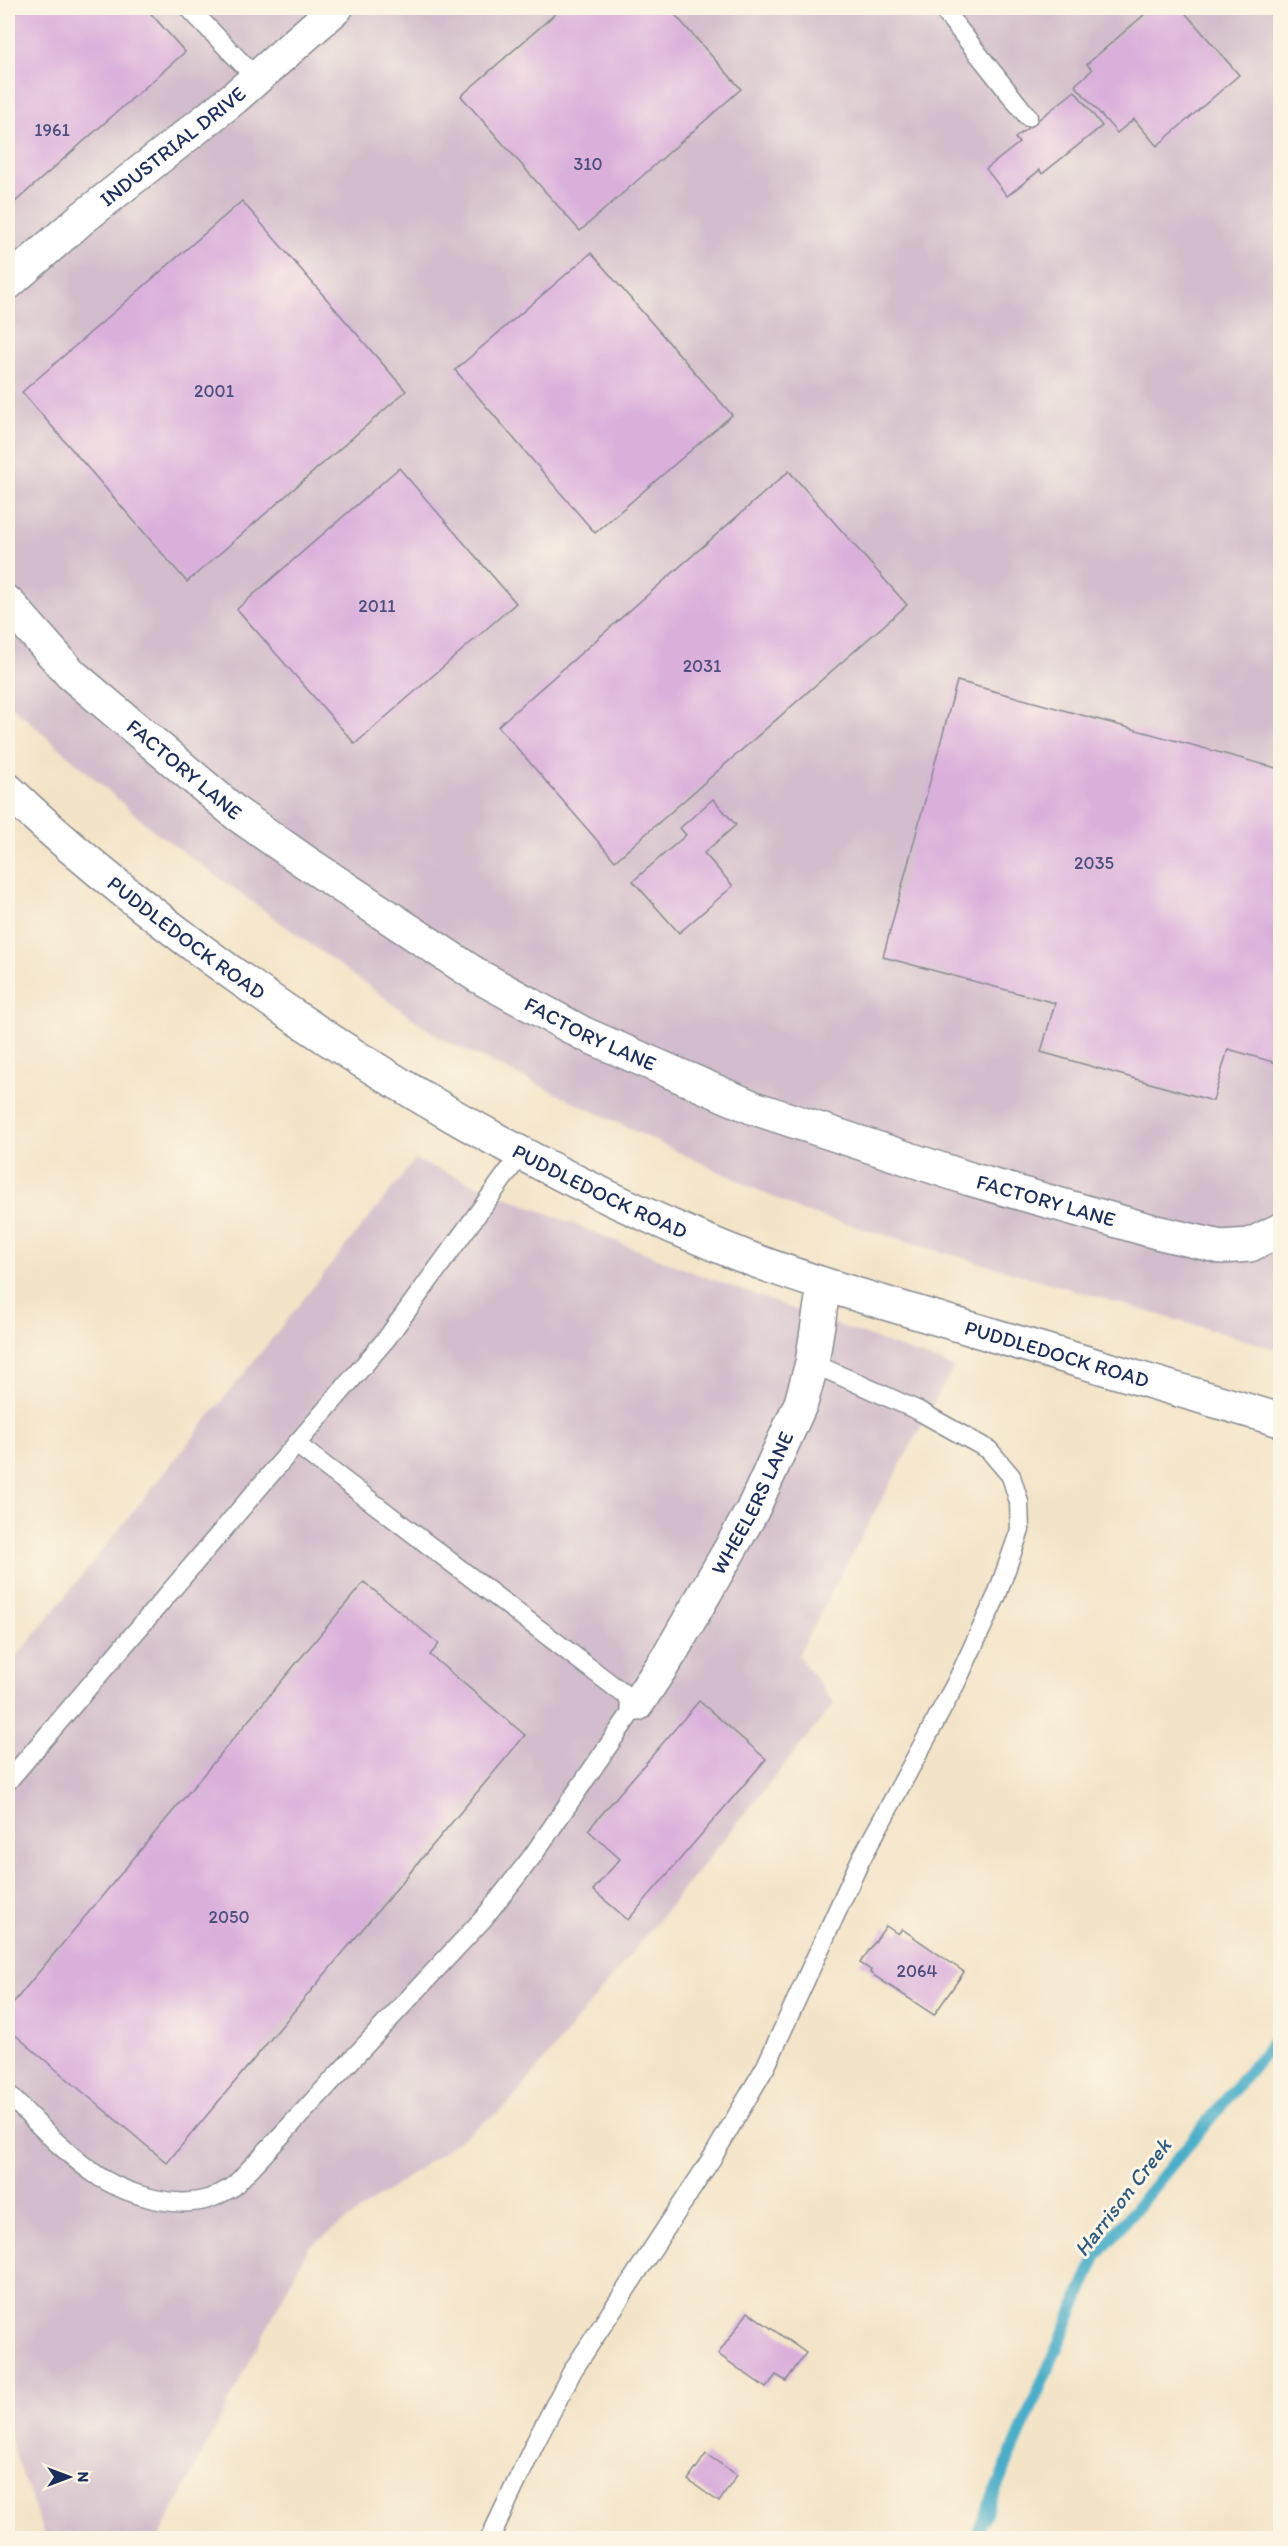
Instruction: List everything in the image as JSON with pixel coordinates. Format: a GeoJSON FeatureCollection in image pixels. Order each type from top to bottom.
{"type":"FeatureCollection","features":[{"type":"Feature","properties":{"kind":"street","name":"INDUSTRIAL DRIVE"},"geometry":{"type":"LineString","coordinates":[[8,283],[80,220],[234,98],[336,8]]}},
{"type":"Feature","properties":{"kind":"street","name":"FACTORY LANE"},"geometry":{"type":"LineString","coordinates":[[8,603],[71,674],[237,814],[478,976],[584,1034],[754,1108],[970,1179],[1145,1229],[1221,1247],[1251,1245],[1281,1230]]}},
{"type":"Feature","properties":{"kind":"street","name":"PUDDLEDOCK ROAD"},"geometry":{"type":"LineString","coordinates":[[8,790],[43,825],[143,908],[264,997],[396,1083],[521,1154],[616,1201],[729,1251],[824,1285],[1281,1420]]}},
{"type":"Feature","properties":{"kind":"street","name":"WHEELERS LANE"},"geometry":{"type":"LineString","coordinates":[[637,1704],[669,1654],[752,1511],[801,1403],[812,1363],[824,1285]]}},
{"type":"Feature","properties":{"kind":"lane"},"geometry":{"type":"LineString","coordinates":[[189,8],[256,78]]}},
{"type":"Feature","properties":{"kind":"lane"},"geometry":{"type":"LineString","coordinates":[[942,8],[1028,117]]}},
{"type":"Feature","properties":{"kind":"lane"},"geometry":{"type":"LineString","coordinates":[[8,1781],[387,1338],[521,1154]]}},
{"type":"Feature","properties":{"kind":"lane"},"geometry":{"type":"LineString","coordinates":[[490,2538],[573,2370],[712,2158],[766,2066],[860,1861],[956,1683],[996,1595],[1020,1530],[1019,1502],[1011,1476],[989,1450],[919,1411],[812,1363]]}},
{"type":"Feature","properties":{"kind":"lane"},"geometry":{"type":"LineString","coordinates":[[8,2094],[52,2137],[101,2178],[143,2196],[179,2202],[207,2199],[233,2187],[483,1919],[531,1858],[637,1704],[296,1444]]}},
{"type":"Feature","properties":{"kind":"shaded area"},"geometry":{"type":"Polygon","coordinates":[[[8,8],[1280,8],[1280,1350],[802,1211],[440,1038],[153,830],[8,703],[8,8]]]}},
{"type":"Feature","properties":{"kind":"shaded area"},"geometry":{"type":"Polygon","coordinates":[[[415,1160],[695,1273],[953,1367],[798,1655],[834,1704],[508,2105],[308,2248],[159,2538],[45,2538],[8,2434],[8,1668],[415,1160]]]}},
{"type":"Feature","properties":{"kind":"building"},"geometry":{"type":"Polygon","coordinates":[[[8,8],[146,8],[185,52],[8,208],[8,8]]]}},
{"type":"Feature","properties":{"kind":"building"},"geometry":{"type":"Polygon","coordinates":[[[562,8],[669,8],[741,89],[580,231],[461,96],[562,8]]]}},
{"type":"Feature","properties":{"kind":"building"},"geometry":{"type":"Polygon","coordinates":[[[1152,8],[1181,8],[1239,75],[1157,146],[1134,119],[1117,133],[1075,85],[1092,70],[1087,64],[1152,8]]]}},
{"type":"Feature","properties":{"kind":"building"},"geometry":{"type":"Polygon","coordinates":[[[1075,91],[1102,126],[1042,174],[1040,170],[1007,196],[986,169],[1019,143],[1015,138],[1075,91]]]}},
{"type":"Feature","properties":{"kind":"building"},"geometry":{"type":"Polygon","coordinates":[[[242,201],[406,391],[187,582],[22,392],[242,201]]]}},
{"type":"Feature","properties":{"kind":"building"},"geometry":{"type":"Polygon","coordinates":[[[591,253],[732,415],[595,533],[455,370],[591,253]]]}},
{"type":"Feature","properties":{"kind":"building"},"geometry":{"type":"Polygon","coordinates":[[[399,468],[516,603],[355,744],[237,609],[399,468]]]}},
{"type":"Feature","properties":{"kind":"building"},"geometry":{"type":"Polygon","coordinates":[[[789,471],[907,605],[615,861],[498,726],[789,471]]]}},
{"type":"Feature","properties":{"kind":"building"},"geometry":{"type":"Polygon","coordinates":[[[957,681],[1280,769],[1280,1064],[1228,1049],[1213,1101],[1041,1052],[1055,1003],[883,957],[957,681]]]}},
{"type":"Feature","properties":{"kind":"building"},"geometry":{"type":"Polygon","coordinates":[[[713,799],[736,825],[704,853],[733,886],[679,933],[633,881],[686,835],[680,828],[713,799]]]}},
{"type":"Feature","properties":{"kind":"building"},"geometry":{"type":"Polygon","coordinates":[[[364,1582],[439,1644],[430,1655],[525,1735],[167,2163],[8,2029],[8,2009],[364,1582]]]}},
{"type":"Feature","properties":{"kind":"building"},"geometry":{"type":"Polygon","coordinates":[[[699,1701],[766,1759],[628,1920],[593,1890],[620,1859],[588,1830],[699,1701]]]}},
{"type":"Feature","properties":{"kind":"building"},"geometry":{"type":"Polygon","coordinates":[[[886,1926],[898,1934],[902,1929],[964,1972],[934,2015],[870,1973],[871,1970],[860,1963],[886,1926]]]}},
{"type":"Feature","properties":{"kind":"building"},"geometry":{"type":"Polygon","coordinates":[[[748,2312],[806,2353],[786,2381],[776,2375],[766,2388],[718,2354],[748,2312]]]}},
{"type":"Feature","properties":{"kind":"building"},"geometry":{"type":"Polygon","coordinates":[[[706,2454],[737,2475],[719,2502],[688,2480],[706,2454]]]}},
{"type":"Feature","properties":{"kind":"waterway","name":"Harrison Creek"},"geometry":{"type":"LineString","coordinates":[[975,2538],[1096,2257],[1280,2034]]}}]}
